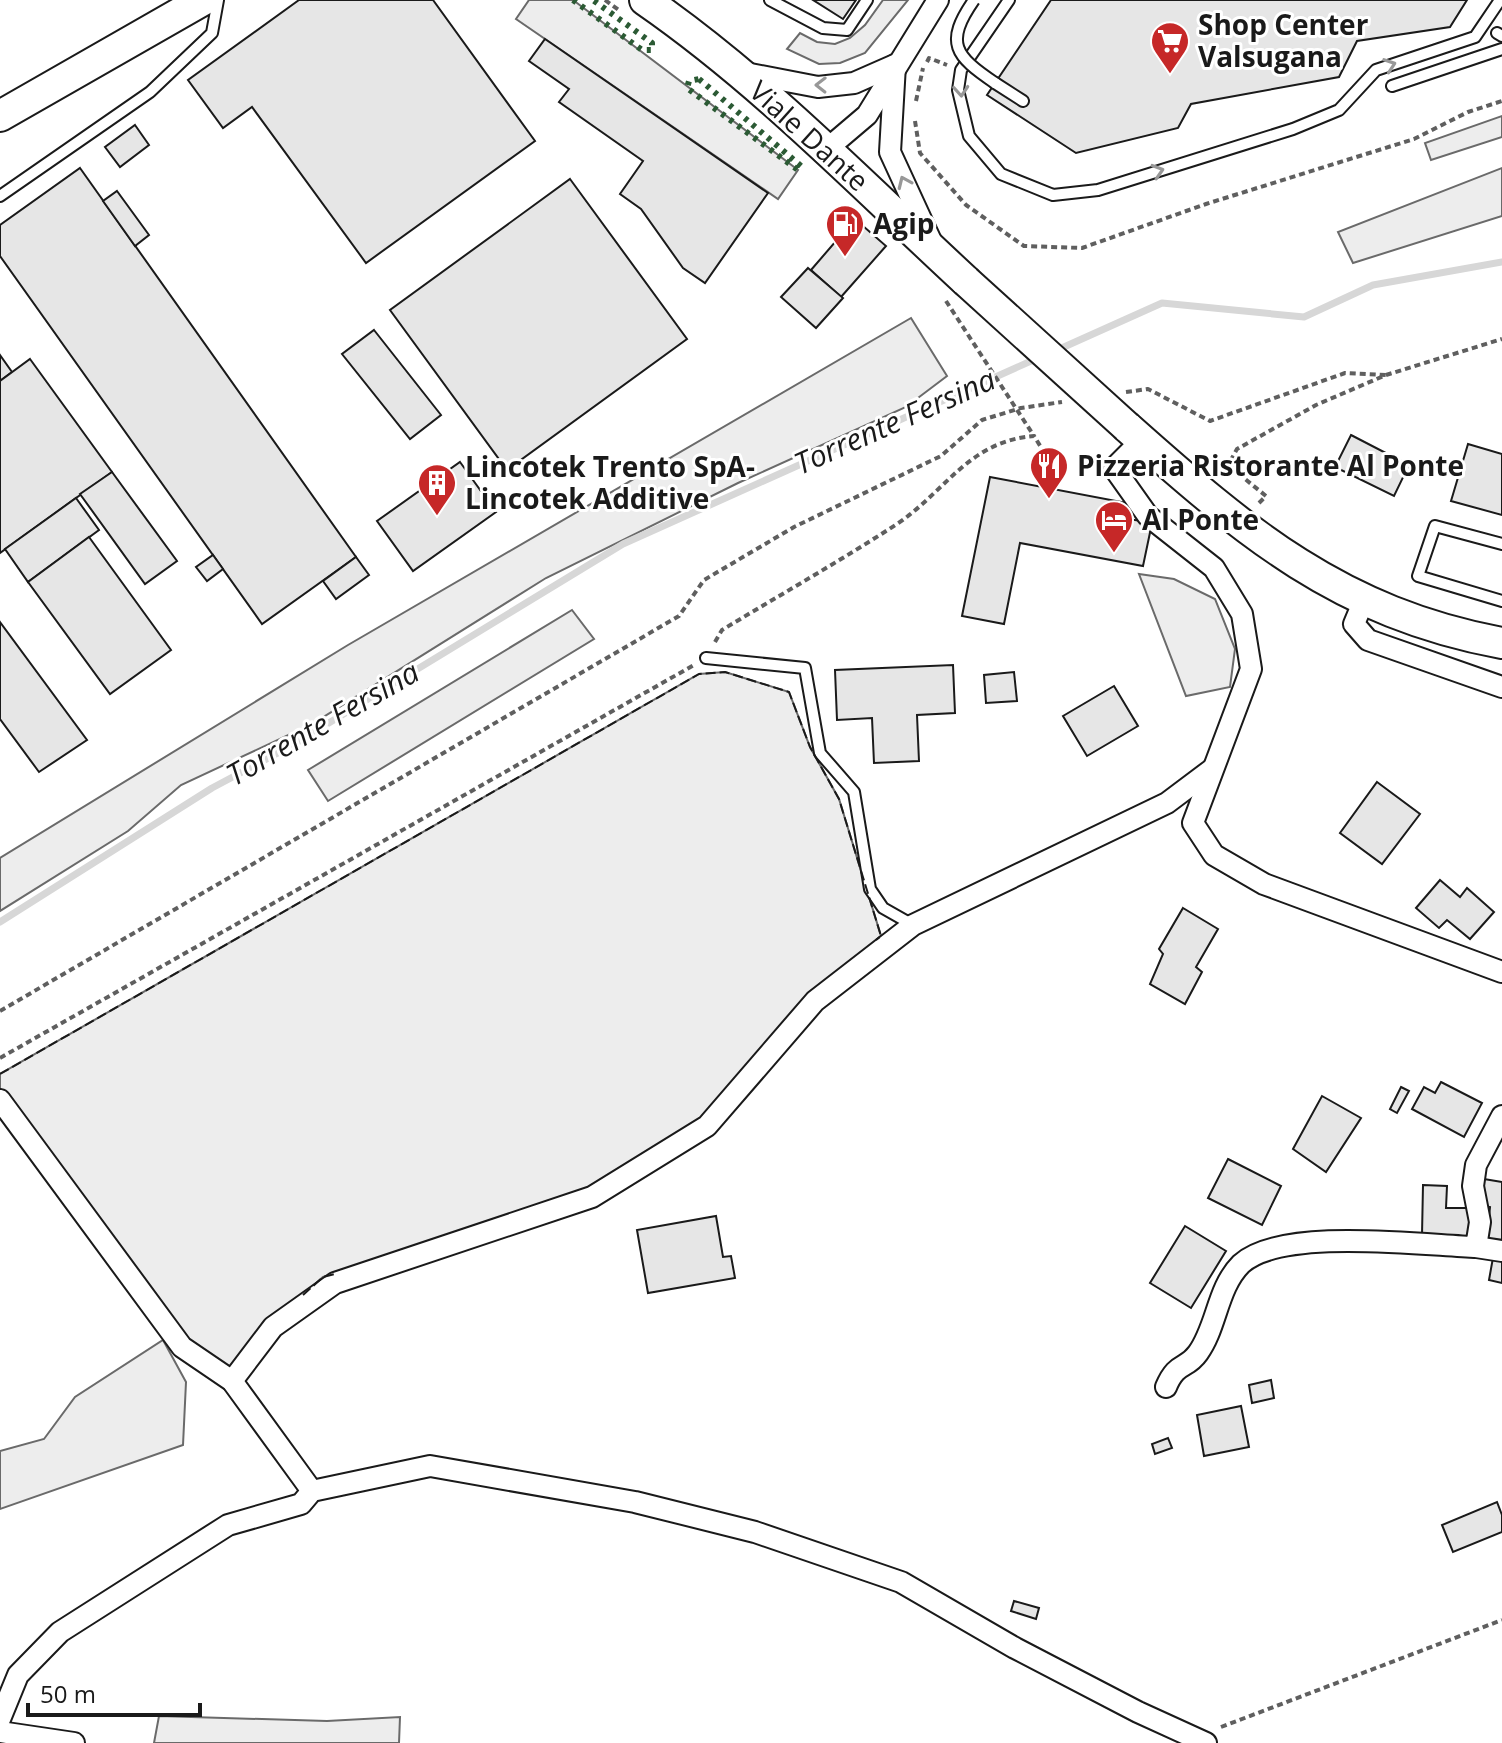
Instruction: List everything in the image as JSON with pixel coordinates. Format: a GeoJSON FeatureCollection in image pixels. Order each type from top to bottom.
{"type":"FeatureCollection","features":[{"type":"Feature","properties":{"kind":"main road"},"geometry":{"type":"LineString","coordinates":[[0,116],[203,0]]}},
{"type":"Feature","properties":{"kind":"main road","name":"Viale Dante"},"geometry":{"type":"LineString","coordinates":[[645,0],[738,72],[827,149],[937,253],[955,289],[1280,553],[1308,572],[1364,600],[1439,630],[1502,643]]}},
{"type":"Feature","properties":{"kind":"street"},"geometry":{"type":"LineString","coordinates":[[827,149],[867,115],[904,64],[938,0]]}},
{"type":"Feature","properties":{"kind":"street"},"geometry":{"type":"LineString","coordinates":[[738,72],[818,87],[854,83],[904,64]]}},
{"type":"Feature","properties":{"kind":"street"},"geometry":{"type":"LineString","coordinates":[[904,64],[890,152],[937,253]]}},
{"type":"Feature","properties":{"kind":"street"},"geometry":{"type":"LineString","coordinates":[[1135,434],[1114,468],[1148,516],[1214,568],[1242,614],[1251,669],[1193,823],[1214,855],[1264,884],[1502,972]]}},
{"type":"Feature","properties":{"kind":"street"},"geometry":{"type":"LineString","coordinates":[[1364,600],[1354,624],[1368,640],[1502,687]]}},
{"type":"Feature","properties":{"kind":"street"},"geometry":{"type":"LineString","coordinates":[[232,1381],[273,1327],[335,1283],[592,1197],[707,1126],[815,1001],[913,925],[1167,803],[1211,770]]}},
{"type":"Feature","properties":{"kind":"street"},"geometry":{"type":"LineString","coordinates":[[0,1100],[182,1347],[232,1381],[312,1491]]}},
{"type":"Feature","properties":{"kind":"street"},"geometry":{"type":"LineString","coordinates":[[1476,1247],[1480,1222],[1473,1186],[1476,1165],[1502,1116]]}},
{"type":"Feature","properties":{"kind":"street"},"geometry":{"type":"LineString","coordinates":[[1166,1387],[1173,1370],[1198,1354],[1219,1301],[1241,1265],[1272,1246],[1316,1241],[1476,1247],[1502,1251]]}},
{"type":"Feature","properties":{"kind":"street"},"geometry":{"type":"LineString","coordinates":[[0,1719],[18,1675],[60,1632],[228,1525],[301,1504],[312,1491],[430,1466],[635,1502],[755,1532],[901,1582],[1015,1648],[1199,1741]]}},
{"type":"Feature","properties":{"kind":"street"},"geometry":{"type":"LineString","coordinates":[[0,1732],[74,1743]]}},
{"type":"Feature","properties":{"kind":"lane"},"geometry":{"type":"LineString","coordinates":[[0,196],[150,92],[212,33],[218,0]]}},
{"type":"Feature","properties":{"kind":"lane"},"geometry":{"type":"LineString","coordinates":[[770,0],[823,28],[847,30],[867,0]]}},
{"type":"Feature","properties":{"kind":"lane"},"geometry":{"type":"LineString","coordinates":[[974,0],[956,29],[958,52],[967,64],[1023,101]]}},
{"type":"Feature","properties":{"kind":"lane"},"geometry":{"type":"LineString","coordinates":[[1009,0],[961,70],[958,90],[969,136],[1001,174],[1053,195],[1098,190],[1293,129],[1339,110],[1376,70],[1475,37],[1500,0]]}},
{"type":"Feature","properties":{"kind":"lane"},"geometry":{"type":"LineString","coordinates":[[1392,86],[1502,49]]}},
{"type":"Feature","properties":{"kind":"lane"},"geometry":{"type":"LineString","coordinates":[[1502,544],[1435,526],[1418,576],[1502,601]]}},
{"type":"Feature","properties":{"kind":"lane"},"geometry":{"type":"LineString","coordinates":[[706,658],[805,668],[820,753],[854,792],[870,889],[883,908],[913,925]]}},
{"type":"Feature","properties":{"kind":"path"},"geometry":{"type":"LineString","coordinates":[[904,64],[923,68],[929,58],[950,66]]}},
{"type":"Feature","properties":{"kind":"path"},"geometry":{"type":"LineString","coordinates":[[955,289],[1049,460]]}},
{"type":"Feature","properties":{"kind":"path"},"geometry":{"type":"LineString","coordinates":[[1253,510],[1266,496],[1234,470],[1232,458],[1237,449],[1316,405],[1386,375],[1502,339]]}},
{"type":"Feature","properties":{"kind":"path"},"geometry":{"type":"LineString","coordinates":[[1120,393],[1148,389],[1210,421],[1345,373],[1386,375]]}},
{"type":"Feature","properties":{"kind":"path"},"geometry":{"type":"LineString","coordinates":[[0,1011],[679,616],[704,580],[794,527],[941,456],[982,420],[1021,408],[1063,401]]}},
{"type":"Feature","properties":{"kind":"path"},"geometry":{"type":"LineString","coordinates":[[0,1058],[706,658],[722,630],[898,523],[969,459],[1010,438],[1034,436]]}},
{"type":"Feature","properties":{"kind":"path"},"geometry":{"type":"LineString","coordinates":[[1199,1741],[1289,1699],[1502,1620]]}},
{"type":"Feature","properties":{"kind":"shaded area"},"geometry":{"type":"Polygon","coordinates":[[[529,0],[573,0],[798,170],[778,199],[516,19],[529,0]]]}},
{"type":"Feature","properties":{"kind":"shaded area"},"geometry":{"type":"Polygon","coordinates":[[[883,0],[908,0],[865,53],[840,63],[819,64],[787,49],[800,33],[817,42],[835,44],[850,38],[865,25],[883,0]]]}},
{"type":"Feature","properties":{"kind":"shaded area"},"geometry":{"type":"Polygon","coordinates":[[[1502,116],[1502,137],[1431,160],[1425,143],[1502,116]]]}},
{"type":"Feature","properties":{"kind":"shaded area"},"geometry":{"type":"Polygon","coordinates":[[[1502,168],[1502,216],[1353,263],[1338,232],[1502,168]]]}},
{"type":"Feature","properties":{"kind":"shaded area"},"geometry":{"type":"Polygon","coordinates":[[[911,318],[947,376],[906,407],[738,483],[546,578],[312,724],[181,785],[128,831],[0,911],[0,858],[348,645],[911,318]]]}},
{"type":"Feature","properties":{"kind":"shaded area"},"geometry":{"type":"Polygon","coordinates":[[[1139,574],[1174,579],[1215,599],[1235,649],[1230,687],[1186,696],[1139,574]]]}},
{"type":"Feature","properties":{"kind":"shaded area"},"geometry":{"type":"Polygon","coordinates":[[[572,610],[594,639],[328,801],[308,770],[572,610]]]}},
{"type":"Feature","properties":{"kind":"shaded area"},"geometry":{"type":"Polygon","coordinates":[[[725,672],[789,692],[810,747],[839,799],[881,936],[789,1020],[704,1121],[590,1190],[371,1266],[323,1277],[270,1324],[230,1375],[185,1345],[0,1088],[0,1074],[699,674],[725,672]]]}},
{"type":"Feature","properties":{"kind":"shaded area"},"geometry":{"type":"Polygon","coordinates":[[[163,1340],[186,1382],[183,1445],[0,1509],[0,1451],[44,1439],[75,1397],[163,1340]]]}},
{"type":"Feature","properties":{"kind":"shaded area"},"geometry":{"type":"Polygon","coordinates":[[[159,1716],[327,1721],[400,1717],[399,1743],[154,1743],[159,1716]]]}},
{"type":"Feature","properties":{"kind":"building"},"geometry":{"type":"Polygon","coordinates":[[[299,0],[433,0],[535,141],[366,263],[252,107],[223,128],[188,80],[299,0]]]}},
{"type":"Feature","properties":{"kind":"building"},"geometry":{"type":"Polygon","coordinates":[[[813,0],[856,0],[843,19],[813,0]]]}},
{"type":"Feature","properties":{"kind":"building","name":"Shop Center Valsugana"},"geometry":{"type":"Polygon","coordinates":[[[1051,0],[1467,0],[1450,27],[1357,41],[1339,77],[1191,104],[1178,128],[1076,153],[987,95],[1051,0]]]}},
{"type":"Feature","properties":{"kind":"building"},"geometry":{"type":"Polygon","coordinates":[[[545,39],[768,193],[705,283],[683,268],[641,209],[620,194],[643,161],[559,102],[569,89],[529,61],[545,39]]]}},
{"type":"Feature","properties":{"kind":"building"},"geometry":{"type":"Polygon","coordinates":[[[135,125],[149,145],[120,167],[105,147],[135,125]]]}},
{"type":"Feature","properties":{"kind":"building"},"geometry":{"type":"Polygon","coordinates":[[[80,168],[356,557],[262,624],[0,256],[0,225],[80,168]]]}},
{"type":"Feature","properties":{"kind":"building"},"geometry":{"type":"Polygon","coordinates":[[[570,179],[687,339],[507,470],[390,310],[570,179]]]}},
{"type":"Feature","properties":{"kind":"building"},"geometry":{"type":"Polygon","coordinates":[[[117,191],[149,235],[135,246],[103,201],[117,191]]]}},
{"type":"Feature","properties":{"kind":"building"},"geometry":{"type":"Polygon","coordinates":[[[855,219],[886,246],[841,297],[811,270],[855,219]]]}},
{"type":"Feature","properties":{"kind":"building"},"geometry":{"type":"Polygon","coordinates":[[[808,268],[843,298],[816,328],[781,297],[808,268]]]}},
{"type":"Feature","properties":{"kind":"building"},"geometry":{"type":"Polygon","coordinates":[[[374,330],[441,415],[410,439],[342,354],[374,330]]]}},
{"type":"Feature","properties":{"kind":"building"},"geometry":{"type":"Polygon","coordinates":[[[0,355],[12,372],[0,381],[0,355]]]}},
{"type":"Feature","properties":{"kind":"building"},"geometry":{"type":"Polygon","coordinates":[[[30,359],[112,472],[0,553],[0,381],[30,359]]]}},
{"type":"Feature","properties":{"kind":"building"},"geometry":{"type":"Polygon","coordinates":[[[1351,435],[1409,465],[1394,496],[1335,467],[1351,435]]]}},
{"type":"Feature","properties":{"kind":"building"},"geometry":{"type":"Polygon","coordinates":[[[1468,444],[1502,454],[1502,515],[1451,501],[1468,444]]]}},
{"type":"Feature","properties":{"kind":"building","name":"Lincotek Trento SpA- Lincotek Additive"},"geometry":{"type":"Polygon","coordinates":[[[460,462],[496,512],[413,571],[377,521],[460,462]]]}},
{"type":"Feature","properties":{"kind":"building"},"geometry":{"type":"Polygon","coordinates":[[[112,472],[177,561],[145,584],[80,494],[112,472]]]}},
{"type":"Feature","properties":{"kind":"building","name":"Al Ponte"},"geometry":{"type":"Polygon","coordinates":[[[990,477],[1132,504],[1129,519],[1152,523],[1143,566],[1020,543],[1004,624],[962,616],[990,477]]]}},
{"type":"Feature","properties":{"kind":"building"},"geometry":{"type":"Polygon","coordinates":[[[76,498],[99,530],[28,582],[5,549],[76,498]]]}},
{"type":"Feature","properties":{"kind":"building"},"geometry":{"type":"Polygon","coordinates":[[[89,537],[171,650],[110,694],[28,582],[89,537]]]}},
{"type":"Feature","properties":{"kind":"building"},"geometry":{"type":"Polygon","coordinates":[[[213,555],[223,569],[207,581],[196,567],[213,555]]]}},
{"type":"Feature","properties":{"kind":"building"},"geometry":{"type":"Polygon","coordinates":[[[356,557],[369,575],[336,599],[323,581],[356,557]]]}},
{"type":"Feature","properties":{"kind":"building"},"geometry":{"type":"Polygon","coordinates":[[[0,622],[87,740],[39,772],[0,719],[0,622]]]}},
{"type":"Feature","properties":{"kind":"building"},"geometry":{"type":"Polygon","coordinates":[[[953,665],[955,713],[917,715],[919,761],[874,763],[872,718],[837,720],[835,670],[953,665]]]}},
{"type":"Feature","properties":{"kind":"building"},"geometry":{"type":"Polygon","coordinates":[[[1014,672],[1017,701],[986,703],[984,675],[1014,672]]]}},
{"type":"Feature","properties":{"kind":"building"},"geometry":{"type":"Polygon","coordinates":[[[1114,686],[1138,726],[1087,756],[1063,716],[1114,686]]]}},
{"type":"Feature","properties":{"kind":"building"},"geometry":{"type":"Polygon","coordinates":[[[1377,782],[1420,814],[1382,864],[1340,833],[1377,782]]]}},
{"type":"Feature","properties":{"kind":"building"},"geometry":{"type":"Polygon","coordinates":[[[1440,880],[1460,897],[1467,888],[1494,912],[1470,939],[1447,920],[1439,928],[1416,908],[1440,880]]]}},
{"type":"Feature","properties":{"kind":"building"},"geometry":{"type":"Polygon","coordinates":[[[1183,908],[1218,929],[1196,967],[1202,972],[1185,1004],[1150,984],[1163,954],[1159,949],[1183,908]]]}},
{"type":"Feature","properties":{"kind":"building"},"geometry":{"type":"Polygon","coordinates":[[[1441,1082],[1482,1103],[1464,1137],[1412,1109],[1424,1087],[1435,1093],[1441,1082]]]}},
{"type":"Feature","properties":{"kind":"building"},"geometry":{"type":"Polygon","coordinates":[[[1401,1087],[1409,1091],[1397,1113],[1390,1109],[1401,1087]]]}},
{"type":"Feature","properties":{"kind":"building"},"geometry":{"type":"Polygon","coordinates":[[[1322,1096],[1361,1118],[1326,1172],[1293,1149],[1322,1096]]]}},
{"type":"Feature","properties":{"kind":"building"},"geometry":{"type":"Polygon","coordinates":[[[1228,1159],[1281,1186],[1262,1225],[1208,1198],[1228,1159]]]}},
{"type":"Feature","properties":{"kind":"building"},"geometry":{"type":"Polygon","coordinates":[[[1484,1179],[1502,1182],[1502,1249],[1486,1246],[1490,1207],[1482,1206],[1484,1179]]]}},
{"type":"Feature","properties":{"kind":"building"},"geometry":{"type":"Polygon","coordinates":[[[1423,1185],[1447,1186],[1446,1208],[1472,1208],[1471,1237],[1422,1235],[1423,1185]]]}},
{"type":"Feature","properties":{"kind":"building"},"geometry":{"type":"Polygon","coordinates":[[[716,1216],[723,1257],[731,1256],[735,1278],[648,1293],[637,1230],[716,1216]]]}},
{"type":"Feature","properties":{"kind":"building"},"geometry":{"type":"Polygon","coordinates":[[[1185,1226],[1226,1251],[1191,1308],[1150,1283],[1185,1226]]]}},
{"type":"Feature","properties":{"kind":"building"},"geometry":{"type":"Polygon","coordinates":[[[1494,1252],[1502,1253],[1502,1283],[1489,1280],[1494,1252]]]}},
{"type":"Feature","properties":{"kind":"building"},"geometry":{"type":"Polygon","coordinates":[[[1271,1380],[1274,1398],[1252,1403],[1249,1385],[1271,1380]]]}},
{"type":"Feature","properties":{"kind":"building"},"geometry":{"type":"Polygon","coordinates":[[[1241,1406],[1249,1447],[1204,1456],[1197,1415],[1241,1406]]]}},
{"type":"Feature","properties":{"kind":"building"},"geometry":{"type":"Polygon","coordinates":[[[1168,1438],[1172,1448],[1155,1454],[1152,1444],[1168,1438]]]}},
{"type":"Feature","properties":{"kind":"building"},"geometry":{"type":"Polygon","coordinates":[[[1497,1502],[1502,1515],[1502,1532],[1453,1552],[1442,1525],[1497,1502]]]}},
{"type":"Feature","properties":{"kind":"building"},"geometry":{"type":"Polygon","coordinates":[[[1014,1601],[1039,1608],[1036,1619],[1011,1611],[1014,1601]]]}},
{"type":"Feature","properties":{"kind":"waterway","name":"Torrente Fersina"},"geometry":{"type":"LineString","coordinates":[[1055,351],[1162,303],[1304,317],[1373,285],[1502,262]]}},
{"type":"Feature","properties":{"kind":"waterway","name":"Torrente Fersina"},"geometry":{"type":"LineString","coordinates":[[0,922],[212,788],[291,746],[623,544],[1040,357]]}},
{"type":"Feature","properties":{"kind":"hedge"},"geometry":{"type":"LineString","coordinates":[[573,0],[642,50],[652,50],[652,43],[593,0]]}},
{"type":"Feature","properties":{"kind":"hedge"},"geometry":{"type":"LineString","coordinates":[[699,79],[801,166],[798,170],[687,88],[689,81],[699,79]]}},
{"type":"Feature","properties":{"kind":"fence"},"geometry":{"type":"LineString","coordinates":[[0,1074],[699,674],[725,672],[789,692],[810,747],[839,799],[881,936],[876,940]]}},
{"type":"Feature","properties":{"kind":"fence"},"geometry":{"type":"LineString","coordinates":[[303,1295],[323,1277],[335,1274]]}},
{"type":"Feature","properties":{"kind":"place","name":"Shop Center Valsugana"},"geometry":{"type":"Point","coordinates":[1170,75]}},
{"type":"Feature","properties":{"kind":"place","name":"Agip"},"geometry":{"type":"Point","coordinates":[845,258]}},
{"type":"Feature","properties":{"kind":"place","name":"Pizzeria Ristorante Al Ponte"},"geometry":{"type":"Point","coordinates":[1049,500]}},
{"type":"Feature","properties":{"kind":"place","name":"Lincotek Trento SpA- Lincotek Additive"},"geometry":{"type":"Point","coordinates":[437,517]}},
{"type":"Feature","properties":{"kind":"place","name":"Al Ponte"},"geometry":{"type":"Point","coordinates":[1114,554]}}]}
